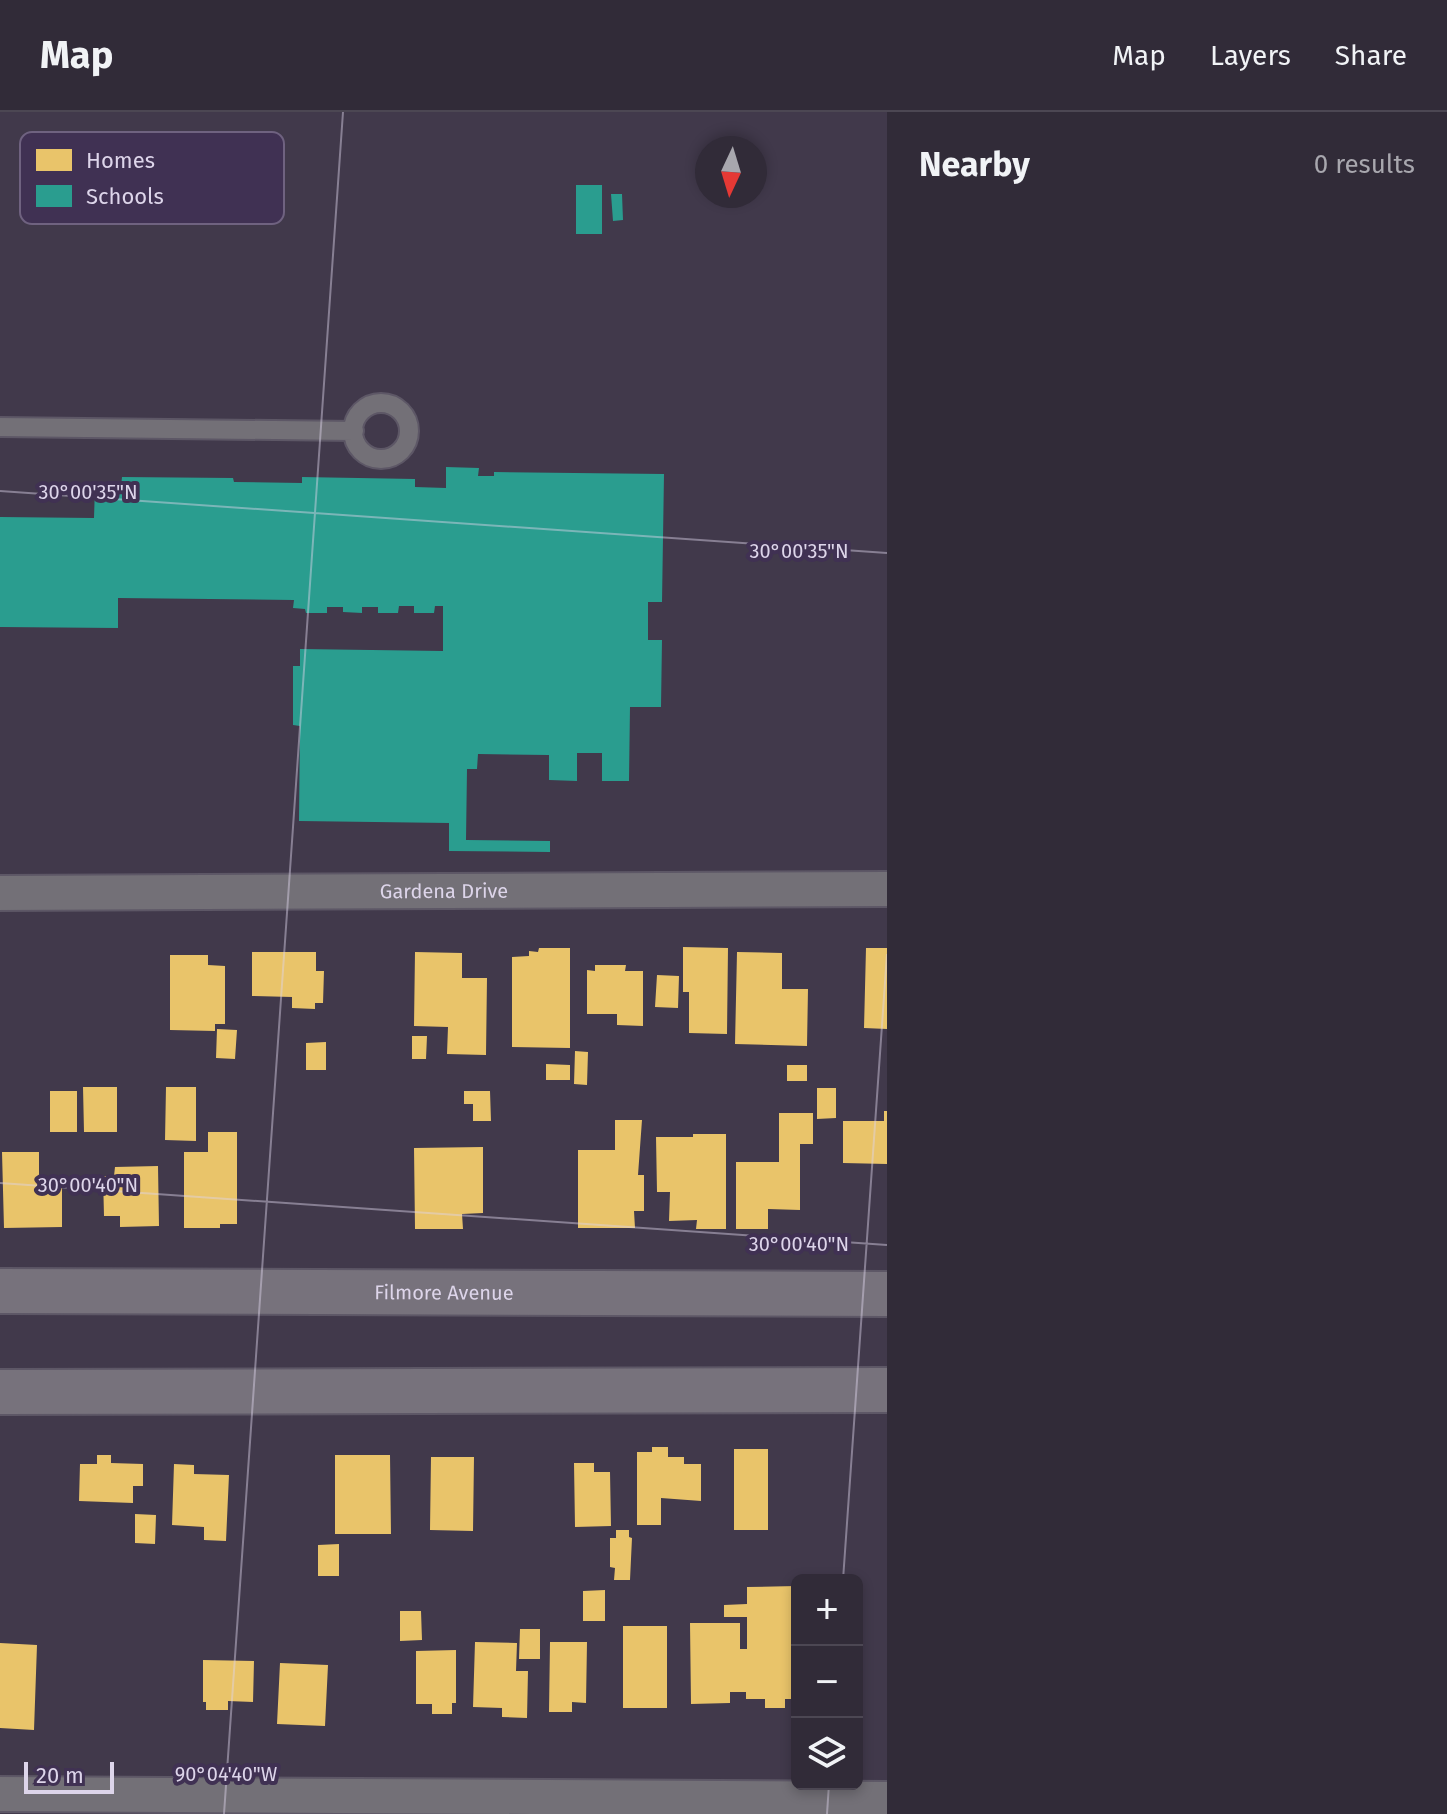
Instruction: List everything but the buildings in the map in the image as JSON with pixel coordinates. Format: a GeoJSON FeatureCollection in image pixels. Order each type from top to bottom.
{"type":"FeatureCollection","features":[{"type":"Feature","properties":{"kind":"street","name":"Gardena Drive"},"geometry":{"type":"LineString","coordinates":[[0,893],[887,889]]}},
{"type":"Feature","properties":{"kind":"street","name":"Filmore Avenue"},"geometry":{"type":"LineString","coordinates":[[0,1291],[887,1294]]}},
{"type":"Feature","properties":{"kind":"street"},"geometry":{"type":"LineString","coordinates":[[0,1392],[887,1390]]}},
{"type":"Feature","properties":{"kind":"street"},"geometry":{"type":"LineString","coordinates":[[0,1794],[887,1799]]}},
{"type":"Feature","properties":{"kind":"lane"},"geometry":{"type":"LineString","coordinates":[[0,427],[354,431]]}}]}
